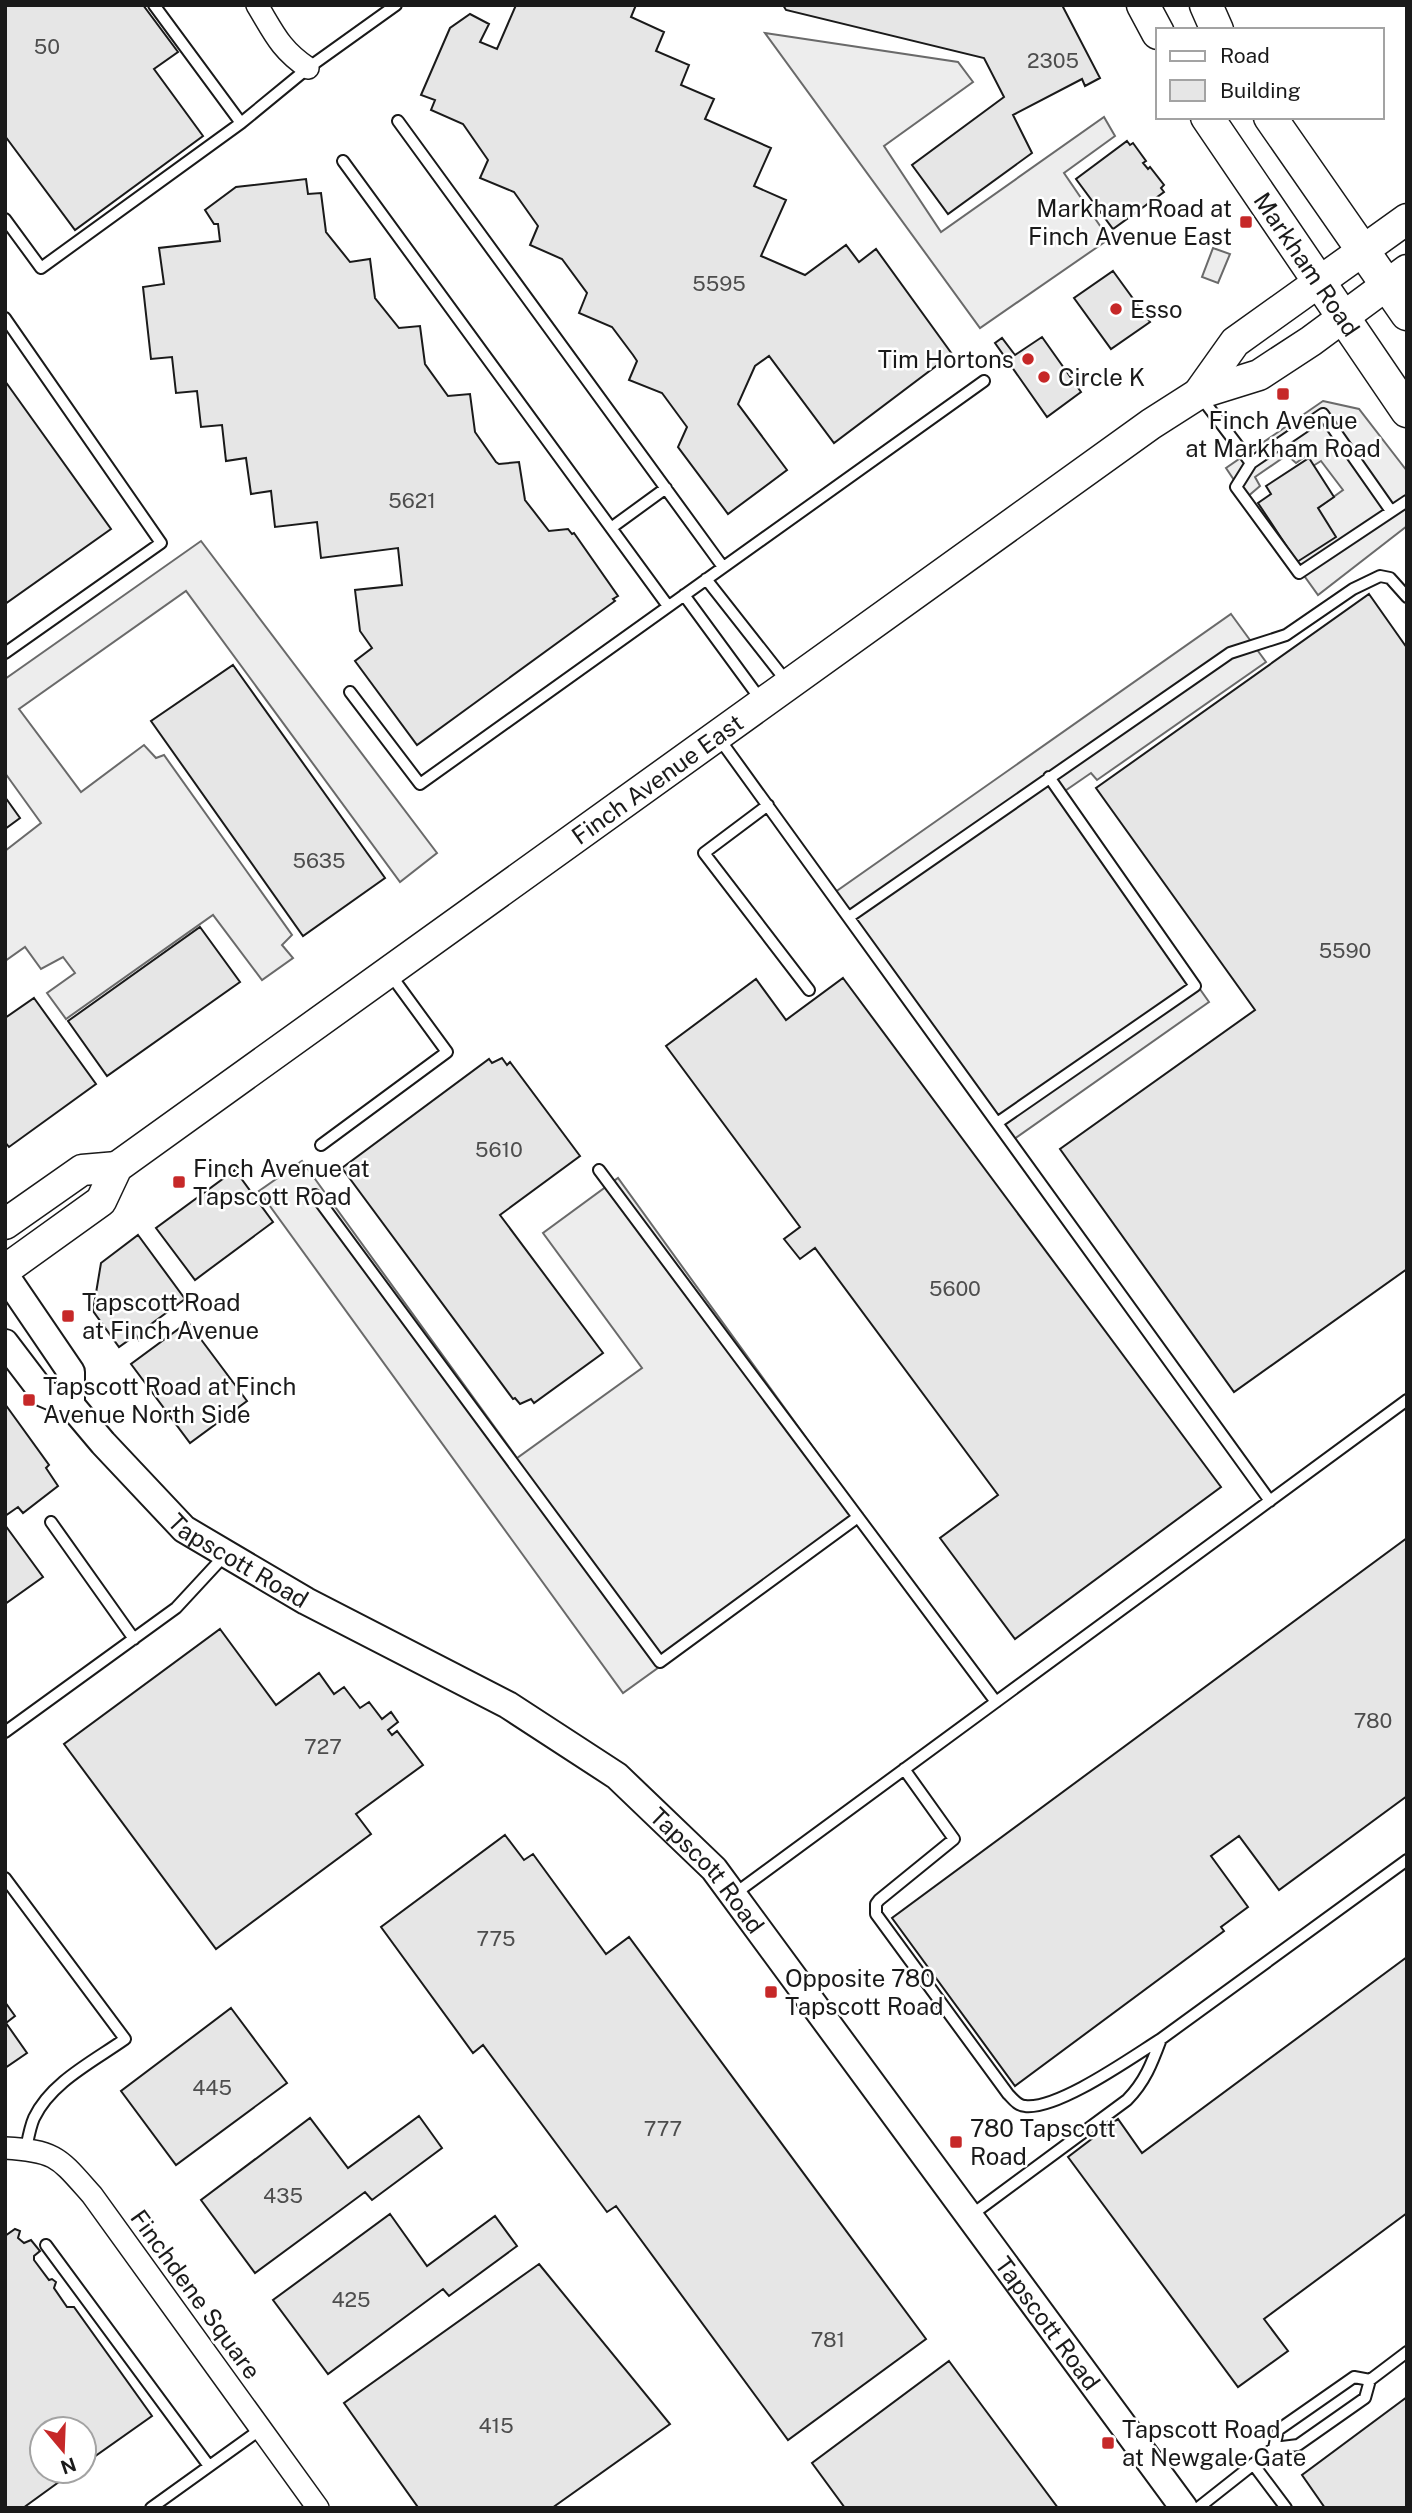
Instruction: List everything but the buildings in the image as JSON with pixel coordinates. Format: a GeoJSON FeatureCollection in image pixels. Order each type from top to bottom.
{"type":"FeatureCollection","features":[{"type":"Feature","properties":{"kind":"main road"},"geometry":{"type":"LineString","coordinates":[[1143,5],[1156,29]]}},
{"type":"Feature","properties":{"kind":"main road"},"geometry":{"type":"LineString","coordinates":[[1206,5],[1216,28]]}},
{"type":"Feature","properties":{"kind":"main road","name":"Markham Road"},"geometry":{"type":"LineString","coordinates":[[1208,119],[1407,411]]}},
{"type":"Feature","properties":{"kind":"main road"},"geometry":{"type":"LineString","coordinates":[[1271,119],[1362,250],[1397,277],[1407,314]]}},
{"type":"Feature","properties":{"kind":"main road","name":"Finch Avenue East"},"geometry":{"type":"LineString","coordinates":[[1198,394],[1235,342],[1407,219]]}},
{"type":"Feature","properties":{"kind":"main road","name":"Finch Avenue East"},"geometry":{"type":"LineString","coordinates":[[5,1273],[101,1201],[117,1167],[762,702],[1151,424],[1198,394],[1259,375],[1311,341],[1397,277]]}},
{"type":"Feature","properties":{"kind":"main road"},"geometry":{"type":"LineString","coordinates":[[5,1224],[82,1170],[117,1167]]}},
{"type":"Feature","properties":{"kind":"street"},"geometry":{"type":"LineString","coordinates":[[257,5],[278,42],[290,56],[308,68]]}},
{"type":"Feature","properties":{"kind":"street"},"geometry":{"type":"LineString","coordinates":[[5,1273],[71,1373],[71,1405]]}},
{"type":"Feature","properties":{"kind":"street","name":"Tapscott Road"},"geometry":{"type":"LineString","coordinates":[[5,1343],[43,1393],[71,1405],[184,1529],[306,1601],[508,1705],[617,1776],[713,1869],[1184,2508]]}},
{"type":"Feature","properties":{"kind":"street","name":"Finchdene Square"},"geometry":{"type":"LineString","coordinates":[[15,2149],[41,2152],[63,2161],[92,2195],[318,2508]]}},
{"type":"Feature","properties":{"kind":"lane"},"geometry":{"type":"LineString","coordinates":[[154,5],[241,123]]}},
{"type":"Feature","properties":{"kind":"lane"},"geometry":{"type":"LineString","coordinates":[[5,219],[41,268],[241,123],[308,68],[396,5]]}},
{"type":"Feature","properties":{"kind":"lane"},"geometry":{"type":"LineString","coordinates":[[398,121],[723,567]]}},
{"type":"Feature","properties":{"kind":"lane"},"geometry":{"type":"LineString","coordinates":[[343,161],[668,606]]}},
{"type":"Feature","properties":{"kind":"lane"},"geometry":{"type":"LineString","coordinates":[[5,318],[161,543],[5,653]]}},
{"type":"Feature","properties":{"kind":"lane"},"geometry":{"type":"LineString","coordinates":[[350,692],[420,784],[984,381]]}},
{"type":"Feature","properties":{"kind":"lane"},"geometry":{"type":"LineString","coordinates":[[1198,394],[1251,463]]}},
{"type":"Feature","properties":{"kind":"lane"},"geometry":{"type":"LineString","coordinates":[[1391,511],[1323,414],[1251,463],[1236,487],[1299,573],[1407,501]]}},
{"type":"Feature","properties":{"kind":"lane"},"geometry":{"type":"LineString","coordinates":[[611,528],[666,488]]}},
{"type":"Feature","properties":{"kind":"lane"},"geometry":{"type":"LineString","coordinates":[[849,917],[1212,664],[1242,648],[1271,642],[1286,635],[1368,580],[1380,576],[1390,578],[1407,597]]}},
{"type":"Feature","properties":{"kind":"lane"},"geometry":{"type":"LineString","coordinates":[[706,579],[789,684]]}},
{"type":"Feature","properties":{"kind":"lane"},"geometry":{"type":"LineString","coordinates":[[684,595],[762,702]]}},
{"type":"Feature","properties":{"kind":"lane"},"geometry":{"type":"LineString","coordinates":[[717,735],[1270,1501]]}},
{"type":"Feature","properties":{"kind":"lane"},"geometry":{"type":"LineString","coordinates":[[998,1123],[1195,986],[1049,777]]}},
{"type":"Feature","properties":{"kind":"lane"},"geometry":{"type":"LineString","coordinates":[[768,805],[704,853],[809,990]]}},
{"type":"Feature","properties":{"kind":"lane"},"geometry":{"type":"LineString","coordinates":[[321,1145],[447,1052],[388,972]]}},
{"type":"Feature","properties":{"kind":"lane"},"geometry":{"type":"LineString","coordinates":[[599,1170],[996,1702]]}},
{"type":"Feature","properties":{"kind":"lane"},"geometry":{"type":"LineString","coordinates":[[315,1195],[660,1662],[858,1517]]}},
{"type":"Feature","properties":{"kind":"lane"},"geometry":{"type":"LineString","coordinates":[[733,1895],[1407,1400]]}},
{"type":"Feature","properties":{"kind":"lane"},"geometry":{"type":"LineString","coordinates":[[51,1522],[134,1639]]}},
{"type":"Feature","properties":{"kind":"lane"},"geometry":{"type":"LineString","coordinates":[[5,1732],[176,1608],[226,1554]]}},
{"type":"Feature","properties":{"kind":"lane"},"geometry":{"type":"LineString","coordinates":[[904,1769],[954,1839],[879,1899],[876,1914],[1008,2094],[1018,2104],[1026,2107],[1066,2095],[1161,2039],[1407,1860]]}},
{"type":"Feature","properties":{"kind":"lane"},"geometry":{"type":"LineString","coordinates":[[5,1878],[125,2039],[63,2083],[44,2101],[15,2149]]}},
{"type":"Feature","properties":{"kind":"lane"},"geometry":{"type":"LineString","coordinates":[[970,2216],[1112,2112],[1139,2089],[1161,2039]]}},
{"type":"Feature","properties":{"kind":"lane"},"geometry":{"type":"LineString","coordinates":[[46,2245],[209,2466]]}},
{"type":"Feature","properties":{"kind":"lane"},"geometry":{"type":"LineString","coordinates":[[1198,2508],[1274,2448],[1298,2445],[1365,2398],[1370,2380],[1407,2352]]}},
{"type":"Feature","properties":{"kind":"lane"},"geometry":{"type":"LineString","coordinates":[[1274,2448],[1279,2430],[1354,2376],[1370,2380]]}},
{"type":"Feature","properties":{"kind":"lane"},"geometry":{"type":"LineString","coordinates":[[151,2508],[261,2429]]}},
{"type":"Feature","properties":{"kind":"lane"},"geometry":{"type":"LineString","coordinates":[[1253,2464],[1286,2508]]}},
{"type":"Feature","properties":{"kind":"shaded area"},"geometry":{"type":"Polygon","coordinates":[[[765,33],[958,62],[973,82],[884,146],[941,232],[1104,117],[1115,136],[1064,173],[1109,239],[980,328],[765,33]]]}},
{"type":"Feature","properties":{"kind":"shaded area"},"geometry":{"type":"Polygon","coordinates":[[[1213,248],[1230,254],[1218,283],[1202,277],[1213,248]]]}},
{"type":"Feature","properties":{"kind":"shaded area"},"geometry":{"type":"Polygon","coordinates":[[[1323,401],[1359,409],[1407,471],[1407,526],[1318,595],[1277,538],[1343,490],[1321,461],[1313,466],[1306,456],[1296,463],[1287,455],[1255,477],[1260,486],[1246,498],[1226,468],[1323,401]]]}},
{"type":"Feature","properties":{"kind":"shaded area"},"geometry":{"type":"Polygon","coordinates":[[[201,541],[437,853],[400,882],[186,591],[19,709],[81,792],[144,745],[156,758],[164,755],[292,935],[282,945],[293,958],[262,980],[213,915],[66,1019],[47,993],[75,973],[63,957],[41,969],[25,947],[5,961],[5,851],[41,823],[5,773],[5,679],[201,541]]]}},
{"type":"Feature","properties":{"kind":"shaded area"},"geometry":{"type":"Polygon","coordinates":[[[1231,614],[1266,662],[1097,780],[1091,773],[1062,793],[1209,1002],[1007,1144],[831,895],[1231,614]]]}},
{"type":"Feature","properties":{"kind":"shaded area"},"geometry":{"type":"Polygon","coordinates":[[[302,1161],[517,1458],[642,1368],[543,1233],[618,1178],[865,1519],[623,1693],[259,1191],[302,1161]]]}},
{"type":"Feature","properties":{"kind":"place","name":"Markham Road at Finch Avenue East"},"geometry":{"type":"Point","coordinates":[1246,222]}},
{"type":"Feature","properties":{"kind":"place","name":"Esso"},"geometry":{"type":"Point","coordinates":[1116,309]}},
{"type":"Feature","properties":{"kind":"place","name":"Tim Hortons"},"geometry":{"type":"Point","coordinates":[1028,359]}},
{"type":"Feature","properties":{"kind":"place","name":"Circle K"},"geometry":{"type":"Point","coordinates":[1044,377]}},
{"type":"Feature","properties":{"kind":"place","name":"Finch Avenue at Markham Road"},"geometry":{"type":"Point","coordinates":[1283,394]}},
{"type":"Feature","properties":{"kind":"place","name":"Finch Avenue at Tapscott Road"},"geometry":{"type":"Point","coordinates":[179,1182]}},
{"type":"Feature","properties":{"kind":"place","name":"Tapscott Road at Finch Avenue"},"geometry":{"type":"Point","coordinates":[68,1316]}},
{"type":"Feature","properties":{"kind":"place","name":"Tapscott Road at Finch Avenue North Side"},"geometry":{"type":"Point","coordinates":[29,1400]}},
{"type":"Feature","properties":{"kind":"place","name":"Opposite 780 Tapscott Road"},"geometry":{"type":"Point","coordinates":[771,1992]}},
{"type":"Feature","properties":{"kind":"place","name":"780 Tapscott Road"},"geometry":{"type":"Point","coordinates":[956,2142]}},
{"type":"Feature","properties":{"kind":"place","name":"Tapscott Road at Newgale Gate"},"geometry":{"type":"Point","coordinates":[1108,2443]}}]}
